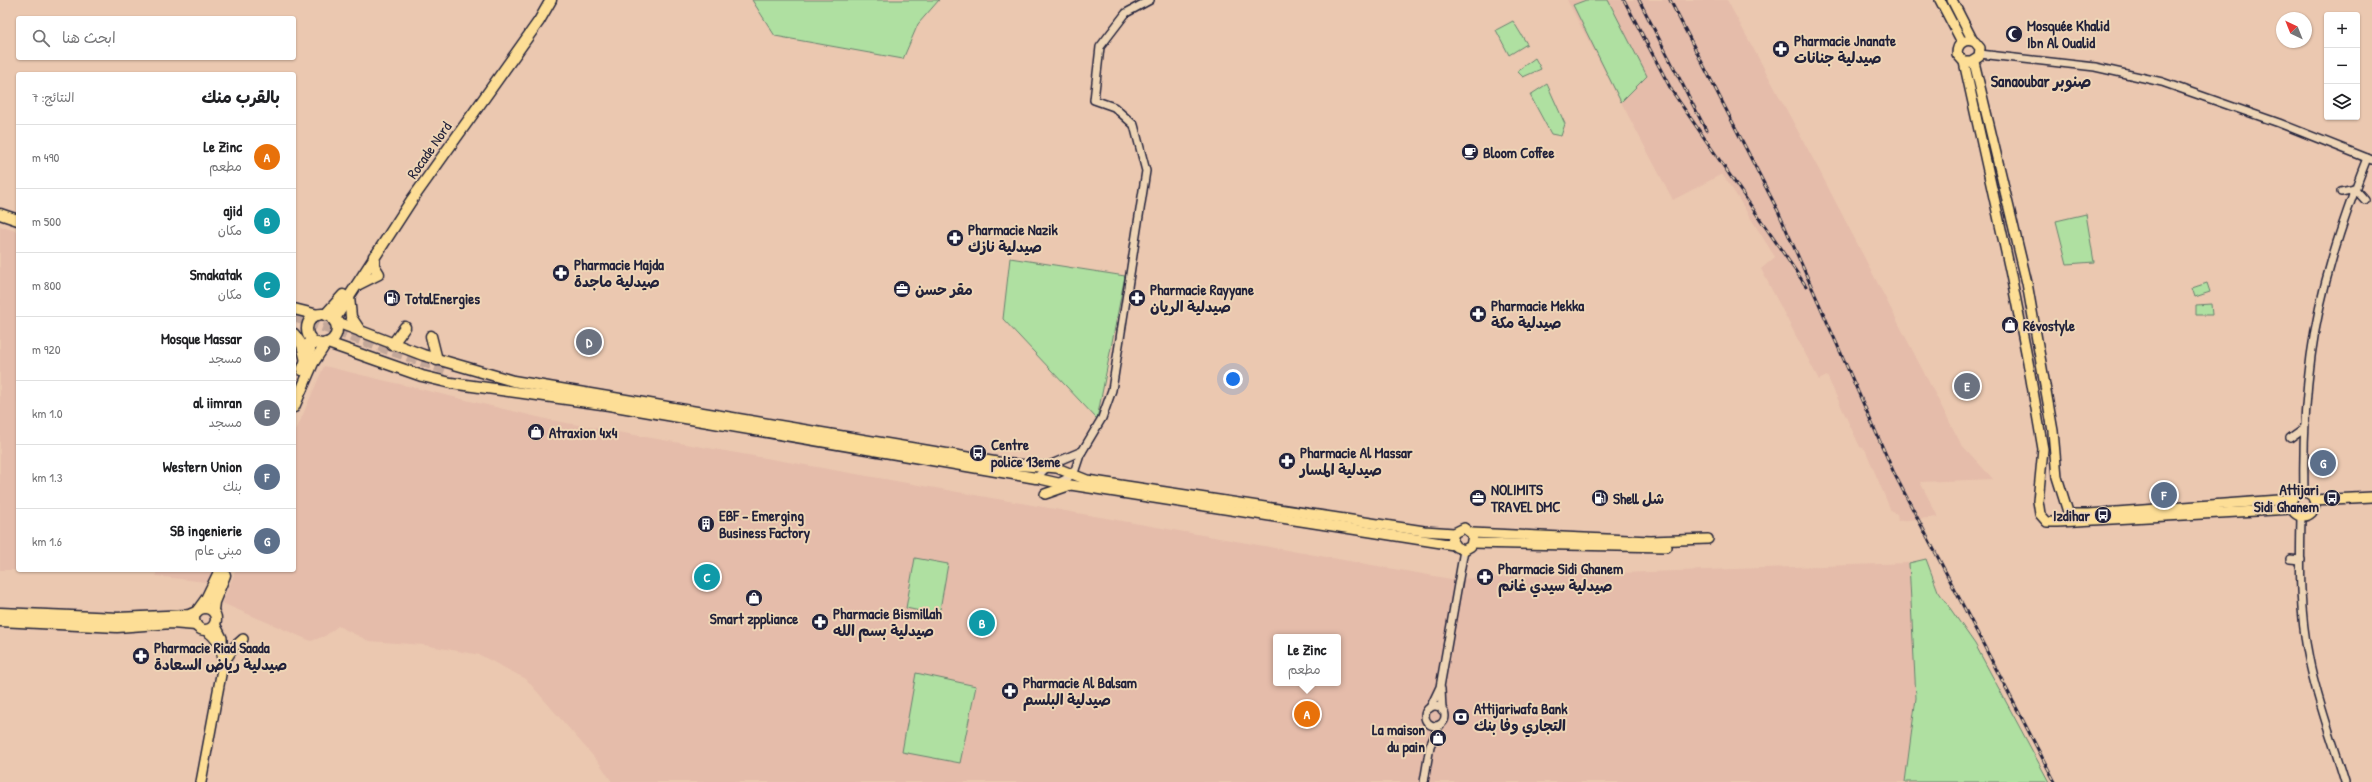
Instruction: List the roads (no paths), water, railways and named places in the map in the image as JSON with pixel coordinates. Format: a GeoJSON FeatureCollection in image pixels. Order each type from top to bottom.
{"type":"FeatureCollection","features":[{"type":"Feature","properties":{"kind":"highway","name":"Rocade Nord"},"geometry":{"type":"LineString","coordinates":[[328,318],[349,296],[374,256],[539,21],[550,0]]}},
{"type":"Feature","properties":{"kind":"highway","name":"Rocade Nord"},"geometry":{"type":"LineString","coordinates":[[328,318],[431,166],[550,0]]}},
{"type":"Feature","properties":{"kind":"highway"},"geometry":{"type":"LineString","coordinates":[[0,207],[16,212]]}},
{"type":"Feature","properties":{"kind":"highway"},"geometry":{"type":"LineString","coordinates":[[0,214],[16,219]]}},
{"type":"Feature","properties":{"kind":"highway"},"geometry":{"type":"LineString","coordinates":[[354,287],[369,277],[379,274],[374,266],[374,256]]}},
{"type":"Feature","properties":{"kind":"highway"},"geometry":{"type":"LineString","coordinates":[[349,296],[351,317],[362,333]]}},
{"type":"Feature","properties":{"kind":"highway"},"geometry":{"type":"LineString","coordinates":[[296,310],[328,318],[392,345],[437,360],[502,378]]}},
{"type":"Feature","properties":{"kind":"highway"},"geometry":{"type":"LineString","coordinates":[[296,385],[310,347],[308,324],[328,318]]}},
{"type":"Feature","properties":{"kind":"highway"},"geometry":{"type":"LineString","coordinates":[[296,402],[313,363],[327,343],[336,334],[328,318]]}},
{"type":"Feature","properties":{"kind":"highway"},"geometry":{"type":"LineString","coordinates":[[392,345],[405,327]]}},
{"type":"Feature","properties":{"kind":"highway"},"geometry":{"type":"LineString","coordinates":[[296,332],[309,337],[315,342],[327,343],[431,379],[466,386],[609,405],[1036,478]]}},
{"type":"Feature","properties":{"kind":"highway"},"geometry":{"type":"LineString","coordinates":[[431,336],[437,360]]}},
{"type":"Feature","properties":{"kind":"highway"},"geometry":{"type":"LineString","coordinates":[[296,337],[302,345],[306,360]]}},
{"type":"Feature","properties":{"kind":"highway"},"geometry":{"type":"LineString","coordinates":[[500,390],[445,373],[502,378],[1006,464],[1046,467]]}},
{"type":"Feature","properties":{"kind":"highway"},"geometry":{"type":"LineString","coordinates":[[200,628],[194,619],[219,572]]}},
{"type":"Feature","properties":{"kind":"highway"},"geometry":{"type":"LineString","coordinates":[[0,621],[117,627],[172,623],[200,628],[215,624],[216,617],[213,610],[215,598],[226,572]]}},
{"type":"Feature","properties":{"kind":"highway"},"geometry":{"type":"LineString","coordinates":[[0,613],[118,618],[189,616],[205,607],[213,610]]}},
{"type":"Feature","properties":{"kind":"main road"},"geometry":{"type":"LineString","coordinates":[[1940,0],[1962,42]]}},
{"type":"Feature","properties":{"kind":"main road"},"geometry":{"type":"LineString","coordinates":[[1952,0],[1973,41],[1978,46],[1980,54],[1974,62]]}},
{"type":"Feature","properties":{"kind":"main road"},"geometry":{"type":"LineString","coordinates":[[1973,41],[1962,42],[1958,47],[1957,54],[1964,62],[2010,270],[2028,362],[2043,449],[2038,501],[2040,514],[2047,522],[2189,516],[2292,504]]}},
{"type":"Feature","properties":{"kind":"main road"},"geometry":{"type":"LineString","coordinates":[[1964,62],[1974,62]]}},
{"type":"Feature","properties":{"kind":"main road"},"geometry":{"type":"LineString","coordinates":[[1974,62],[2027,283],[2053,431],[2057,477],[2064,506],[2069,514],[2292,504]]}},
{"type":"Feature","properties":{"kind":"main road"},"geometry":{"type":"LineString","coordinates":[[1046,467],[1057,468],[1071,475],[1095,482],[1424,531],[1454,533]]}},
{"type":"Feature","properties":{"kind":"main road"},"geometry":{"type":"LineString","coordinates":[[1036,478],[1058,483],[1454,545],[1464,550],[1472,543],[1642,544],[1708,542]]}},
{"type":"Feature","properties":{"kind":"main road"},"geometry":{"type":"LineString","coordinates":[[1045,494],[1073,485]]}},
{"type":"Feature","properties":{"kind":"main road"},"geometry":{"type":"LineString","coordinates":[[2304,492],[2310,494],[2314,503],[2310,514],[2301,516],[2292,504],[2296,494],[2304,492]]}},
{"type":"Feature","properties":{"kind":"main road"},"geometry":{"type":"LineString","coordinates":[[2314,503],[2372,497]]}},
{"type":"Feature","properties":{"kind":"main road"},"geometry":{"type":"LineString","coordinates":[[2314,503],[2372,502]]}},
{"type":"Feature","properties":{"kind":"main road"},"geometry":{"type":"LineString","coordinates":[[1454,545],[1452,538],[1454,533],[1461,528],[1472,533],[1642,544]]}},
{"type":"Feature","properties":{"kind":"main road"},"geometry":{"type":"LineString","coordinates":[[1472,533],[1472,543]]}},
{"type":"Feature","properties":{"kind":"main road"},"geometry":{"type":"LineString","coordinates":[[202,782],[223,664],[222,638],[215,624]]}},
{"type":"Feature","properties":{"kind":"main road"},"geometry":{"type":"LineString","coordinates":[[200,628],[213,636],[222,653]]}},
{"type":"Feature","properties":{"kind":"main road"},"geometry":{"type":"LineString","coordinates":[[223,664],[234,647],[243,639]]}},
{"type":"Feature","properties":{"kind":"street"},"geometry":{"type":"LineString","coordinates":[[1058,483],[1071,475],[1082,451],[1098,425],[1112,390],[1146,171],[1141,146],[1130,120],[1114,106],[1094,100],[1100,47],[1126,13],[1150,0]]}},
{"type":"Feature","properties":{"kind":"street"},"geometry":{"type":"LineString","coordinates":[[1980,54],[2095,67],[2162,82],[2279,123],[2369,159],[2355,189],[2334,252],[2318,316],[2311,355],[2304,428],[2304,492]]}},
{"type":"Feature","properties":{"kind":"street"},"geometry":{"type":"LineString","coordinates":[[2341,192],[2355,189]]}},
{"type":"Feature","properties":{"kind":"street"},"geometry":{"type":"LineString","coordinates":[[2355,189],[2365,200]]}},
{"type":"Feature","properties":{"kind":"street"},"geometry":{"type":"LineString","coordinates":[[2290,438],[2304,428]]}},
{"type":"Feature","properties":{"kind":"street"},"geometry":{"type":"LineString","coordinates":[[1036,478],[1046,467],[1082,451]]}},
{"type":"Feature","properties":{"kind":"street"},"geometry":{"type":"LineString","coordinates":[[2301,516],[2302,599],[2309,660],[2345,782]]}},
{"type":"Feature","properties":{"kind":"street"},"geometry":{"type":"LineString","coordinates":[[1430,746],[1439,726],[1445,718],[1442,710],[1440,687],[1464,550]]}},
{"type":"Feature","properties":{"kind":"street"},"geometry":{"type":"LineString","coordinates":[[2290,559],[2301,560]]}},
{"type":"Feature","properties":{"kind":"street"},"geometry":{"type":"LineString","coordinates":[[1424,782],[1430,746],[1426,715],[1440,687]]}},
{"type":"Feature","properties":{"kind":"street"},"geometry":{"type":"LineString","coordinates":[[1430,708],[1436,707],[1442,710]]}},
{"type":"Feature","properties":{"kind":"street"},"geometry":{"type":"LineString","coordinates":[[1428,723],[1433,726],[1439,726]]}},
{"type":"Feature","properties":{"kind":"tunnel"},"geometry":{"type":"LineString","coordinates":[[296,318],[446,370]]}},
{"type":"Feature","properties":{"kind":"railway"},"geometry":{"type":"LineString","coordinates":[[1624,0],[1672,91],[1806,286]]}},
{"type":"Feature","properties":{"kind":"railway"},"geometry":{"type":"LineString","coordinates":[[1639,0],[1706,130]]}},
{"type":"Feature","properties":{"kind":"railway"},"geometry":{"type":"LineString","coordinates":[[1670,0],[1778,211],[1894,473],[2055,782]]}},
{"type":"Feature","properties":{"kind":"place","name":"Mosquée Khalid Ibn Al Oualid"},"geometry":{"type":"Point","coordinates":[2014,34]}},
{"type":"Feature","properties":{"kind":"place","name":"Pharmacie Jnanate صيدلية جنانات"},"geometry":{"type":"Point","coordinates":[1781,49]}},
{"type":"Feature","properties":{"kind":"place","name":"Bloom Coffee"},"geometry":{"type":"Point","coordinates":[1470,152]}},
{"type":"Feature","properties":{"kind":"place","name":"Pharmacie Nazik صيدلية نازك"},"geometry":{"type":"Point","coordinates":[955,238]}},
{"type":"Feature","properties":{"kind":"place","name":"Pharmacie Majda صيدلية ماجدة"},"geometry":{"type":"Point","coordinates":[561,273]}},
{"type":"Feature","properties":{"kind":"place","name":"مقر حسن"},"geometry":{"type":"Point","coordinates":[902,289]}},
{"type":"Feature","properties":{"kind":"place","name":"TotalEnergies"},"geometry":{"type":"Point","coordinates":[392,298]}},
{"type":"Feature","properties":{"kind":"place","name":"Pharmacie Rayyane صيدلية الريان"},"geometry":{"type":"Point","coordinates":[1137,298]}},
{"type":"Feature","properties":{"kind":"place","name":"Pharmacie Mekka صيدلية مكة"},"geometry":{"type":"Point","coordinates":[1478,314]}},
{"type":"Feature","properties":{"kind":"place","name":"Révostyle"},"geometry":{"type":"Point","coordinates":[2010,325]}},
{"type":"Feature","properties":{"kind":"place","name":"Mosque Massar"},"geometry":{"type":"Point","coordinates":[589,342]}},
{"type":"Feature","properties":{"kind":"place","name":"al iimran"},"geometry":{"type":"Point","coordinates":[1967,386]}},
{"type":"Feature","properties":{"kind":"place","name":"Atraxion 4x4"},"geometry":{"type":"Point","coordinates":[536,432]}},
{"type":"Feature","properties":{"kind":"place","name":"Centre police 13eme"},"geometry":{"type":"Point","coordinates":[978,453]}},
{"type":"Feature","properties":{"kind":"place","name":"Pharmacie Al Massar صيدلية المسار"},"geometry":{"type":"Point","coordinates":[1287,461]}},
{"type":"Feature","properties":{"kind":"place","name":"SB ingenierie"},"geometry":{"type":"Point","coordinates":[2323,463]}},
{"type":"Feature","properties":{"kind":"place","name":"Western Union"},"geometry":{"type":"Point","coordinates":[2164,495]}},
{"type":"Feature","properties":{"kind":"place","name":"NOLIMITS TRAVEL DMC"},"geometry":{"type":"Point","coordinates":[1478,498]}},
{"type":"Feature","properties":{"kind":"place","name":"Shell شل"},"geometry":{"type":"Point","coordinates":[1600,498]}},
{"type":"Feature","properties":{"kind":"place","name":"Attijari Sidi Ghanem"},"geometry":{"type":"Point","coordinates":[2332,498]}},
{"type":"Feature","properties":{"kind":"place","name":"Izdihar"},"geometry":{"type":"Point","coordinates":[2103,515]}},
{"type":"Feature","properties":{"kind":"place","name":"EBF - Emerging Business Factory"},"geometry":{"type":"Point","coordinates":[706,524]}},
{"type":"Feature","properties":{"kind":"place","name":"Smakatak"},"geometry":{"type":"Point","coordinates":[707,577]}},
{"type":"Feature","properties":{"kind":"place","name":"Pharmacie Sidi Ghanem صيدلية سيدي غانم"},"geometry":{"type":"Point","coordinates":[1485,577]}},
{"type":"Feature","properties":{"kind":"place","name":"Smart zppliance"},"geometry":{"type":"Point","coordinates":[754,598]}},
{"type":"Feature","properties":{"kind":"place","name":"Pharmacie Bismillah صيدلية بسم الله"},"geometry":{"type":"Point","coordinates":[820,622]}},
{"type":"Feature","properties":{"kind":"place","name":"ajid"},"geometry":{"type":"Point","coordinates":[982,623]}},
{"type":"Feature","properties":{"kind":"place","name":"Pharmacie Riad Saada صيدلية رياض السعادة"},"geometry":{"type":"Point","coordinates":[141,656]}},
{"type":"Feature","properties":{"kind":"place","name":"Pharmacie Al Balsam صيدلية البلسم"},"geometry":{"type":"Point","coordinates":[1010,691]}},
{"type":"Feature","properties":{"kind":"place","name":"Le Zinc"},"geometry":{"type":"Point","coordinates":[1307,714]}},
{"type":"Feature","properties":{"kind":"place","name":"Attijariwafa Bank التجاري وفا بنك"},"geometry":{"type":"Point","coordinates":[1461,717]}},
{"type":"Feature","properties":{"kind":"place","name":"La maison du pain"},"geometry":{"type":"Point","coordinates":[1438,738]}},
{"type":"Feature","properties":{"kind":"district","name":"Sanaoubar صنوبر"},"geometry":{"type":"Point","coordinates":[2041,81]}}]}
